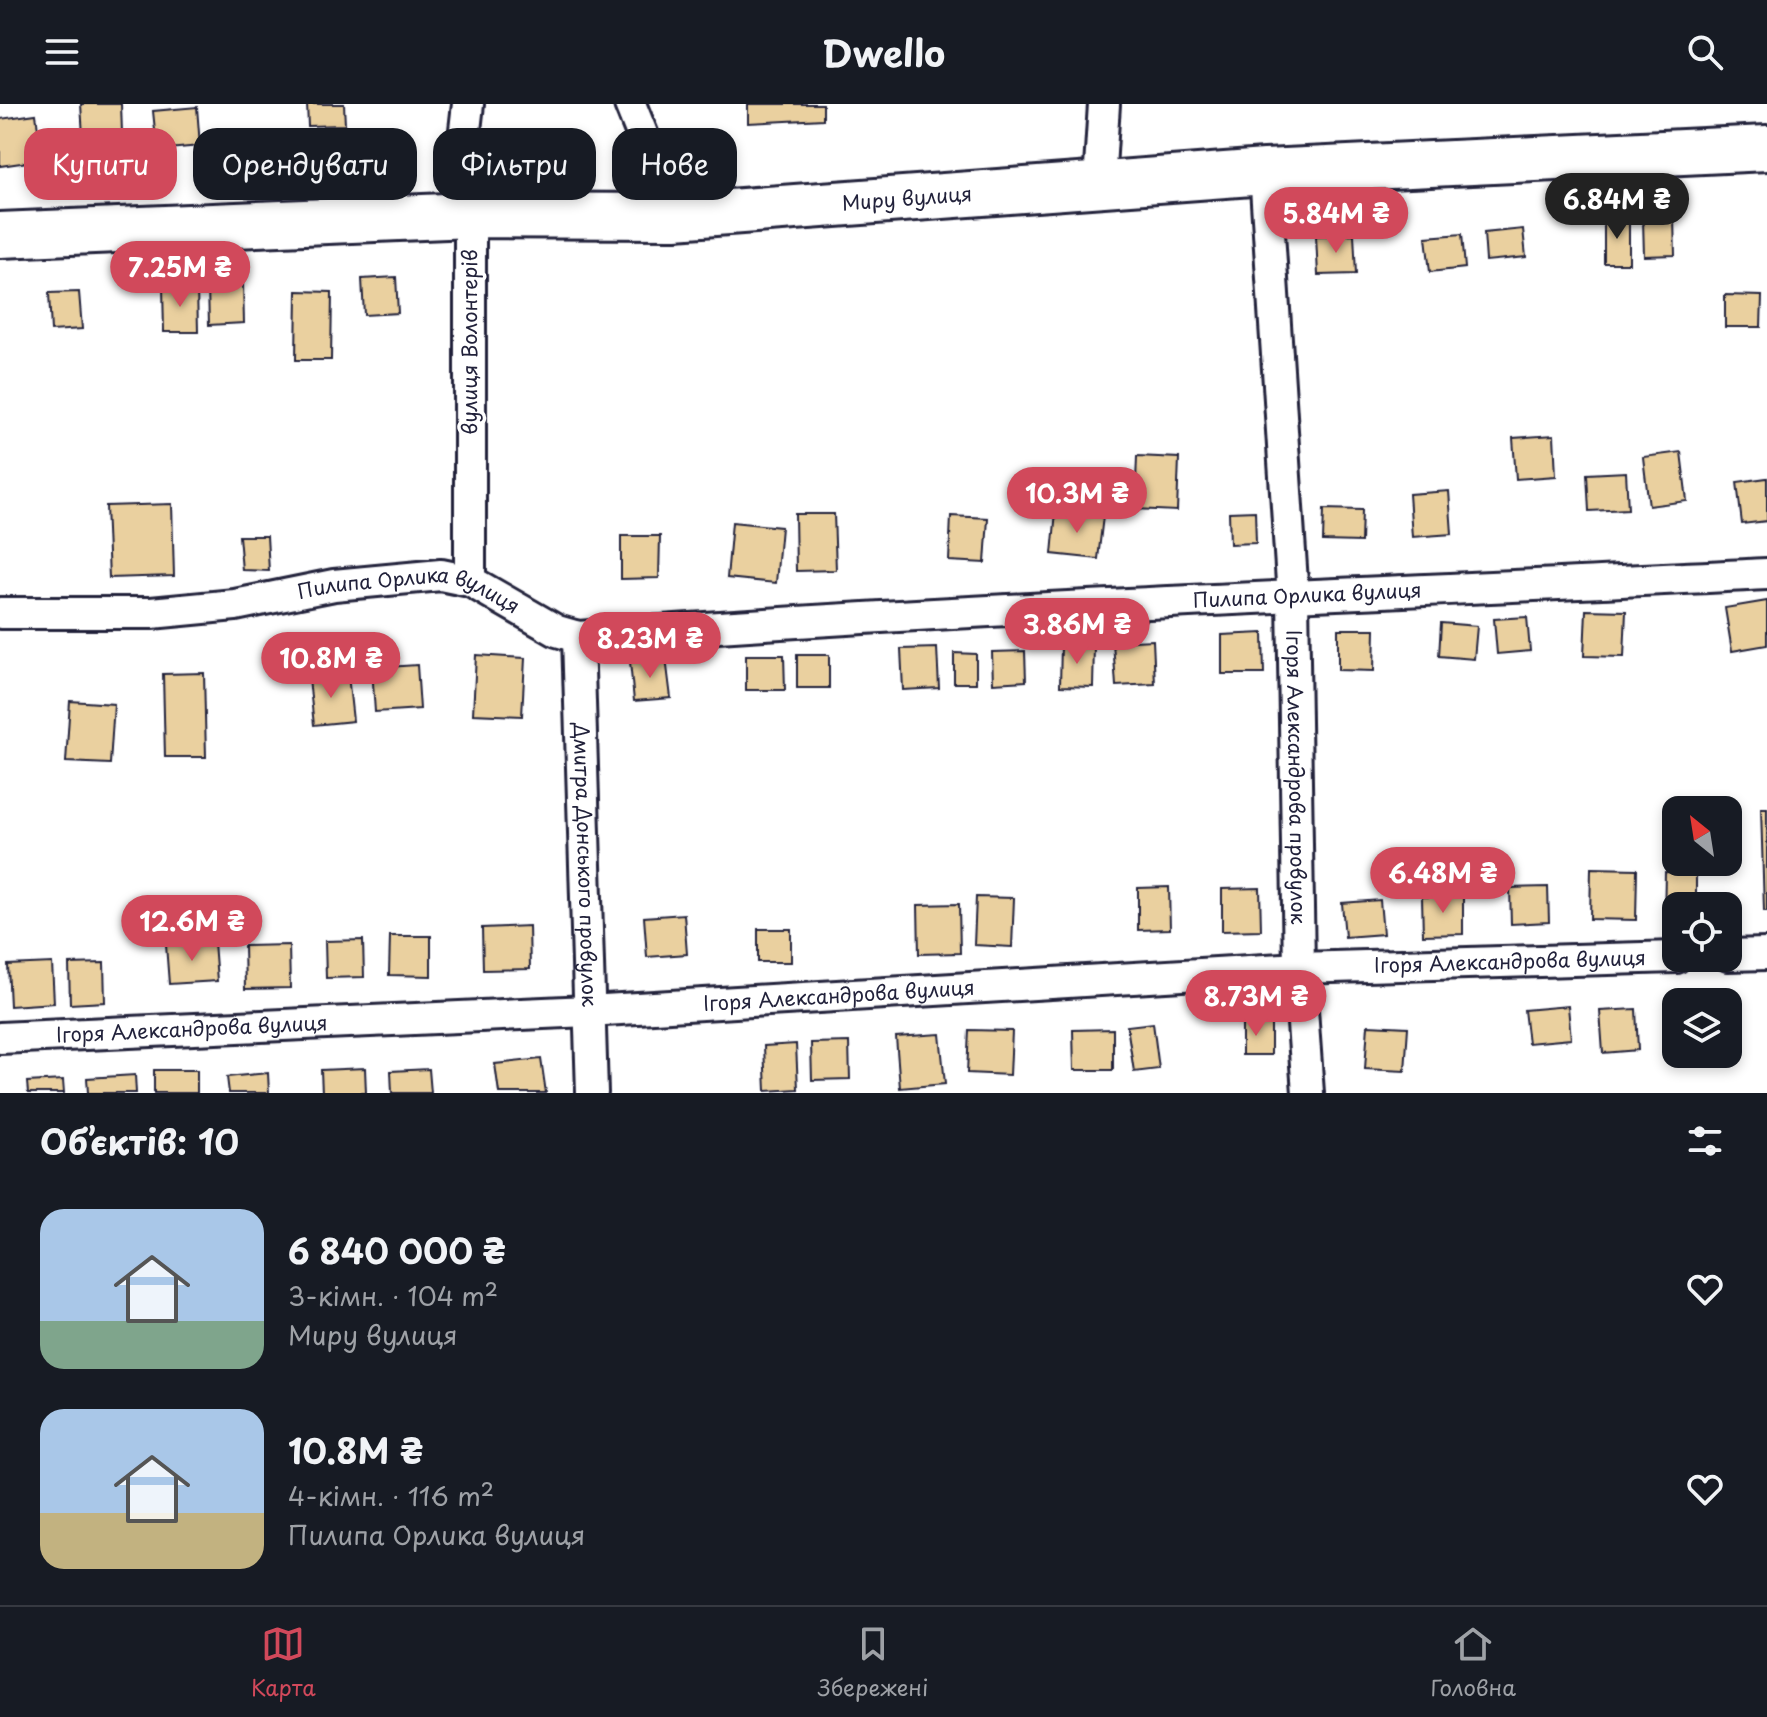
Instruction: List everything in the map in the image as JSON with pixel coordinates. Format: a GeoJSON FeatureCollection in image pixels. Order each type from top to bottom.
{"type":"FeatureCollection","features":[{"type":"Feature","properties":{"kind":"street","name":"вулиця Волонтерів"},"geometry":{"type":"LineString","coordinates":[[468,104],[464,139],[470,215],[470,581]]}},
{"type":"Feature","properties":{"kind":"street"},"geometry":{"type":"LineString","coordinates":[[630,104],[675,216]]}},
{"type":"Feature","properties":{"kind":"street"},"geometry":{"type":"LineString","coordinates":[[1099,184],[1104,104]]}},
{"type":"Feature","properties":{"kind":"street","name":"Миру вулиця"},"geometry":{"type":"LineString","coordinates":[[0,235],[470,215],[675,216],[1265,172],[1767,148]]}},
{"type":"Feature","properties":{"kind":"street","name":"Ігоря Александрова провулок"},"geometry":{"type":"LineString","coordinates":[[1265,172],[1293,598],[1299,968],[1308,1093]]}},
{"type":"Feature","properties":{"kind":"street","name":"Пилипа Орлика вулиця"},"geometry":{"type":"LineString","coordinates":[[0,613],[151,613],[235,605],[334,585],[441,575],[470,581],[557,631],[578,637],[1140,602],[1293,598],[1767,574]]}},
{"type":"Feature","properties":{"kind":"street","name":"Дмитра Донського провулок"},"geometry":{"type":"LineString","coordinates":[[578,637],[592,1093]]}},
{"type":"Feature","properties":{"kind":"street"},"geometry":{"type":"LineString","coordinates":[[1742,955],[1767,954]]}},
{"type":"Feature","properties":{"kind":"street","name":"Ігоря Александрова вулиця"},"geometry":{"type":"LineString","coordinates":[[0,1038],[588,1011],[1299,968],[1662,957]]}},
{"type":"Feature","properties":{"kind":"building"},"geometry":{"type":"Polygon","coordinates":[[[81,104],[121,104],[122,128],[82,128],[81,104]]]}},
{"type":"Feature","properties":{"kind":"building"},"geometry":{"type":"Polygon","coordinates":[[[307,104],[344,104],[345,125],[308,126],[307,104]]]}},
{"type":"Feature","properties":{"kind":"building"},"geometry":{"type":"Polygon","coordinates":[[[748,104],[823,104],[823,119],[748,123],[748,104]]]}},
{"type":"Feature","properties":{"kind":"building"},"geometry":{"type":"Polygon","coordinates":[[[197,107],[199,128],[193,128],[193,147],[177,148],[177,128],[155,128],[153,111],[197,107]]]}},
{"type":"Feature","properties":{"kind":"building"},"geometry":{"type":"Polygon","coordinates":[[[36,114],[38,128],[24,128],[24,163],[0,166],[0,119],[36,114]]]}},
{"type":"Feature","properties":{"kind":"building"},"geometry":{"type":"Polygon","coordinates":[[[1674,218],[1675,255],[1644,256],[1643,219],[1674,218]]]}},
{"type":"Feature","properties":{"kind":"building"},"geometry":{"type":"Polygon","coordinates":[[[1629,219],[1629,263],[1604,263],[1604,220],[1629,219]]]}},
{"type":"Feature","properties":{"kind":"building"},"geometry":{"type":"Polygon","coordinates":[[[1523,229],[1526,257],[1486,261],[1484,233],[1523,229]]]}},
{"type":"Feature","properties":{"kind":"building"},"geometry":{"type":"Polygon","coordinates":[[[1354,234],[1356,274],[1318,275],[1316,236],[1354,234]]]}},
{"type":"Feature","properties":{"kind":"building"},"geometry":{"type":"Polygon","coordinates":[[[1462,234],[1465,268],[1430,272],[1426,237],[1462,234]]]}},
{"type":"Feature","properties":{"kind":"building"},"geometry":{"type":"Polygon","coordinates":[[[396,277],[398,313],[364,315],[362,279],[396,277]]]}},
{"type":"Feature","properties":{"kind":"building"},"geometry":{"type":"Polygon","coordinates":[[[243,283],[244,323],[209,325],[208,285],[243,283]]]}},
{"type":"Feature","properties":{"kind":"building"},"geometry":{"type":"Polygon","coordinates":[[[163,286],[197,286],[198,332],[164,332],[163,286]]]}},
{"type":"Feature","properties":{"kind":"building"},"geometry":{"type":"Polygon","coordinates":[[[297,291],[332,292],[331,360],[296,360],[297,291]]]}},
{"type":"Feature","properties":{"kind":"building"},"geometry":{"type":"Polygon","coordinates":[[[79,292],[82,329],[51,331],[49,293],[79,292]]]}},
{"type":"Feature","properties":{"kind":"building"},"geometry":{"type":"Polygon","coordinates":[[[1725,295],[1762,296],[1761,327],[1725,327],[1725,295]]]}},
{"type":"Feature","properties":{"kind":"building"},"geometry":{"type":"Polygon","coordinates":[[[1554,435],[1556,476],[1516,479],[1513,438],[1554,435]]]}},
{"type":"Feature","properties":{"kind":"building"},"geometry":{"type":"Polygon","coordinates":[[[1681,452],[1687,501],[1649,506],[1643,457],[1681,452]]]}},
{"type":"Feature","properties":{"kind":"building"},"geometry":{"type":"Polygon","coordinates":[[[1137,456],[1179,458],[1177,511],[1135,509],[1137,456]]]}},
{"type":"Feature","properties":{"kind":"building"},"geometry":{"type":"Polygon","coordinates":[[[1626,472],[1628,509],[1589,511],[1587,474],[1626,472]]]}},
{"type":"Feature","properties":{"kind":"building"},"geometry":{"type":"Polygon","coordinates":[[[1767,478],[1767,521],[1742,524],[1737,482],[1767,478]]]}},
{"type":"Feature","properties":{"kind":"building"},"geometry":{"type":"Polygon","coordinates":[[[1449,491],[1452,534],[1412,537],[1409,494],[1449,491]]]}},
{"type":"Feature","properties":{"kind":"building"},"geometry":{"type":"Polygon","coordinates":[[[172,504],[174,576],[109,578],[106,506],[172,504]]]}},
{"type":"Feature","properties":{"kind":"building"},"geometry":{"type":"Polygon","coordinates":[[[1324,509],[1362,510],[1361,542],[1323,541],[1324,509]]]}},
{"type":"Feature","properties":{"kind":"building"},"geometry":{"type":"Polygon","coordinates":[[[1056,511],[1103,516],[1098,559],[1052,554],[1056,511]]]}},
{"type":"Feature","properties":{"kind":"building"},"geometry":{"type":"Polygon","coordinates":[[[1255,511],[1256,543],[1230,544],[1229,512],[1255,511]]]}},
{"type":"Feature","properties":{"kind":"building"},"geometry":{"type":"Polygon","coordinates":[[[795,514],[834,514],[836,570],[796,571],[795,514]]]}},
{"type":"Feature","properties":{"kind":"building"},"geometry":{"type":"Polygon","coordinates":[[[951,516],[988,518],[985,563],[949,561],[951,516]]]}},
{"type":"Feature","properties":{"kind":"building"},"geometry":{"type":"Polygon","coordinates":[[[732,522],[781,527],[776,583],[727,578],[732,522]]]}},
{"type":"Feature","properties":{"kind":"building"},"geometry":{"type":"Polygon","coordinates":[[[239,536],[267,536],[269,571],[242,570],[239,536]]]}},
{"type":"Feature","properties":{"kind":"building"},"geometry":{"type":"Polygon","coordinates":[[[621,536],[660,536],[659,578],[621,579],[621,536]]]}},
{"type":"Feature","properties":{"kind":"building"},"geometry":{"type":"Polygon","coordinates":[[[1767,601],[1767,645],[1732,651],[1725,608],[1767,601]]]}},
{"type":"Feature","properties":{"kind":"building"},"geometry":{"type":"Polygon","coordinates":[[[1586,610],[1626,611],[1624,657],[1584,656],[1586,610]]]}},
{"type":"Feature","properties":{"kind":"building"},"geometry":{"type":"Polygon","coordinates":[[[1527,617],[1530,651],[1497,654],[1494,619],[1527,617]]]}},
{"type":"Feature","properties":{"kind":"building"},"geometry":{"type":"Polygon","coordinates":[[[1441,623],[1477,626],[1474,659],[1439,656],[1441,623]]]}},
{"type":"Feature","properties":{"kind":"building"},"geometry":{"type":"Polygon","coordinates":[[[1338,629],[1375,629],[1374,671],[1338,670],[1338,629]]]}},
{"type":"Feature","properties":{"kind":"building"},"geometry":{"type":"Polygon","coordinates":[[[1263,633],[1264,674],[1222,674],[1222,635],[1263,633]]]}},
{"type":"Feature","properties":{"kind":"building"},"geometry":{"type":"Polygon","coordinates":[[[1153,640],[1155,684],[1116,686],[1113,642],[1153,640]]]}},
{"type":"Feature","properties":{"kind":"building"},"geometry":{"type":"Polygon","coordinates":[[[1061,645],[1094,646],[1093,687],[1060,686],[1061,645]]]}},
{"type":"Feature","properties":{"kind":"building"},"geometry":{"type":"Polygon","coordinates":[[[937,648],[939,688],[903,690],[901,649],[937,648]]]}},
{"type":"Feature","properties":{"kind":"building"},"geometry":{"type":"Polygon","coordinates":[[[1025,651],[1026,681],[993,683],[992,652],[1025,651]]]}},
{"type":"Feature","properties":{"kind":"building"},"geometry":{"type":"Polygon","coordinates":[[[954,653],[976,654],[976,683],[954,683],[954,653]]]}},
{"type":"Feature","properties":{"kind":"building"},"geometry":{"type":"Polygon","coordinates":[[[476,655],[525,658],[522,716],[473,714],[476,655]]]}},
{"type":"Feature","properties":{"kind":"building"},"geometry":{"type":"Polygon","coordinates":[[[746,655],[784,655],[785,690],[746,690],[746,655]]]}},
{"type":"Feature","properties":{"kind":"building"},"geometry":{"type":"Polygon","coordinates":[[[797,655],[829,655],[829,688],[797,688],[797,655]]]}},
{"type":"Feature","properties":{"kind":"building"},"geometry":{"type":"Polygon","coordinates":[[[666,658],[671,698],[634,701],[630,662],[666,658]]]}},
{"type":"Feature","properties":{"kind":"building"},"geometry":{"type":"Polygon","coordinates":[[[417,665],[420,709],[375,712],[372,668],[417,665]]]}},
{"type":"Feature","properties":{"kind":"building"},"geometry":{"type":"Polygon","coordinates":[[[204,673],[206,757],[165,757],[163,674],[204,673]]]}},
{"type":"Feature","properties":{"kind":"building"},"geometry":{"type":"Polygon","coordinates":[[[348,675],[353,721],[314,725],[309,679],[348,675]]]}},
{"type":"Feature","properties":{"kind":"building"},"geometry":{"type":"Polygon","coordinates":[[[70,701],[114,704],[110,764],[66,762],[70,701]]]}},
{"type":"Feature","properties":{"kind":"building"},"geometry":{"type":"Polygon","coordinates":[[[1761,808],[1767,808],[1767,911],[1764,911],[1761,808]]]}},
{"type":"Feature","properties":{"kind":"building"},"geometry":{"type":"Polygon","coordinates":[[[1591,868],[1637,869],[1636,920],[1590,919],[1591,868]]]}},
{"type":"Feature","properties":{"kind":"building"},"geometry":{"type":"Polygon","coordinates":[[[1665,876],[1696,876],[1696,892],[1665,892],[1665,876]]]}},
{"type":"Feature","properties":{"kind":"building"},"geometry":{"type":"Polygon","coordinates":[[[1169,887],[1170,929],[1138,930],[1138,888],[1169,887]]]}},
{"type":"Feature","properties":{"kind":"building"},"geometry":{"type":"Polygon","coordinates":[[[1548,887],[1549,922],[1511,924],[1510,888],[1548,887]]]}},
{"type":"Feature","properties":{"kind":"building"},"geometry":{"type":"Polygon","coordinates":[[[1260,888],[1261,930],[1222,931],[1222,889],[1260,888]]]}},
{"type":"Feature","properties":{"kind":"building"},"geometry":{"type":"Polygon","coordinates":[[[1463,896],[1463,934],[1423,935],[1422,897],[1463,896]]]}},
{"type":"Feature","properties":{"kind":"building"},"geometry":{"type":"Polygon","coordinates":[[[976,897],[1014,898],[1012,947],[974,945],[976,897]]]}},
{"type":"Feature","properties":{"kind":"building"},"geometry":{"type":"Polygon","coordinates":[[[1380,900],[1383,934],[1345,937],[1342,903],[1380,900]]]}},
{"type":"Feature","properties":{"kind":"building"},"geometry":{"type":"Polygon","coordinates":[[[959,904],[960,953],[919,954],[918,905],[959,904]]]}},
{"type":"Feature","properties":{"kind":"building"},"geometry":{"type":"Polygon","coordinates":[[[684,914],[687,954],[647,957],[644,917],[684,914]]]}},
{"type":"Feature","properties":{"kind":"building"},"geometry":{"type":"Polygon","coordinates":[[[529,926],[530,969],[483,970],[482,928],[529,926]]]}},
{"type":"Feature","properties":{"kind":"building"},"geometry":{"type":"Polygon","coordinates":[[[758,929],[791,929],[791,962],[758,962],[758,929]]]}},
{"type":"Feature","properties":{"kind":"building"},"geometry":{"type":"Polygon","coordinates":[[[390,936],[431,936],[431,976],[389,975],[390,936]]]}},
{"type":"Feature","properties":{"kind":"building"},"geometry":{"type":"Polygon","coordinates":[[[363,940],[364,977],[326,978],[325,941],[363,940]]]}},
{"type":"Feature","properties":{"kind":"building"},"geometry":{"type":"Polygon","coordinates":[[[214,942],[217,981],[169,984],[166,945],[214,942]]]}},
{"type":"Feature","properties":{"kind":"building"},"geometry":{"type":"Polygon","coordinates":[[[289,945],[290,988],[245,989],[244,946],[289,945]]]}},
{"type":"Feature","properties":{"kind":"building"},"geometry":{"type":"Polygon","coordinates":[[[52,963],[54,1003],[10,1006],[8,965],[52,963]]]}},
{"type":"Feature","properties":{"kind":"building"},"geometry":{"type":"Polygon","coordinates":[[[104,963],[105,1002],[70,1004],[69,964],[104,963]]]}},
{"type":"Feature","properties":{"kind":"building"},"geometry":{"type":"Polygon","coordinates":[[[1568,1006],[1571,1039],[1528,1043],[1524,1010],[1568,1006]]]}},
{"type":"Feature","properties":{"kind":"building"},"geometry":{"type":"Polygon","coordinates":[[[1636,1009],[1638,1050],[1603,1053],[1600,1011],[1636,1009]]]}},
{"type":"Feature","properties":{"kind":"building"},"geometry":{"type":"Polygon","coordinates":[[[1242,1021],[1271,1021],[1271,1055],[1242,1055],[1242,1021]]]}},
{"type":"Feature","properties":{"kind":"building"},"geometry":{"type":"Polygon","coordinates":[[[1153,1023],[1159,1069],[1134,1072],[1127,1026],[1153,1023]]]}},
{"type":"Feature","properties":{"kind":"building"},"geometry":{"type":"Polygon","coordinates":[[[1368,1025],[1408,1027],[1405,1071],[1365,1069],[1368,1025]]]}},
{"type":"Feature","properties":{"kind":"building"},"geometry":{"type":"Polygon","coordinates":[[[1113,1029],[1113,1070],[1074,1070],[1073,1030],[1113,1029]]]}},
{"type":"Feature","properties":{"kind":"building"},"geometry":{"type":"Polygon","coordinates":[[[969,1030],[1012,1031],[1010,1075],[967,1073],[969,1030]]]}},
{"type":"Feature","properties":{"kind":"building"},"geometry":{"type":"Polygon","coordinates":[[[940,1034],[945,1084],[900,1088],[896,1037],[940,1034]]]}},
{"type":"Feature","properties":{"kind":"building"},"geometry":{"type":"Polygon","coordinates":[[[849,1042],[850,1079],[812,1080],[811,1043],[849,1042]]]}},
{"type":"Feature","properties":{"kind":"building"},"geometry":{"type":"Polygon","coordinates":[[[796,1044],[798,1089],[766,1091],[764,1046],[796,1044]]]}},
{"type":"Feature","properties":{"kind":"building"},"geometry":{"type":"Polygon","coordinates":[[[541,1059],[546,1093],[499,1093],[495,1064],[541,1059]]]}},
{"type":"Feature","properties":{"kind":"building"},"geometry":{"type":"Polygon","coordinates":[[[365,1068],[366,1093],[322,1093],[321,1070],[365,1068]]]}},
{"type":"Feature","properties":{"kind":"building"},"geometry":{"type":"Polygon","coordinates":[[[429,1069],[431,1093],[392,1093],[391,1071],[429,1069]]]}},
{"type":"Feature","properties":{"kind":"building"},"geometry":{"type":"Polygon","coordinates":[[[154,1070],[197,1070],[197,1093],[154,1093],[154,1070]]]}},
{"type":"Feature","properties":{"kind":"building"},"geometry":{"type":"Polygon","coordinates":[[[268,1073],[269,1093],[229,1093],[227,1077],[268,1073]]]}},
{"type":"Feature","properties":{"kind":"building"},"geometry":{"type":"Polygon","coordinates":[[[135,1075],[136,1093],[88,1093],[87,1078],[135,1075]]]}},
{"type":"Feature","properties":{"kind":"building"},"geometry":{"type":"Polygon","coordinates":[[[63,1080],[64,1093],[28,1093],[27,1082],[63,1080]]]}}]}
